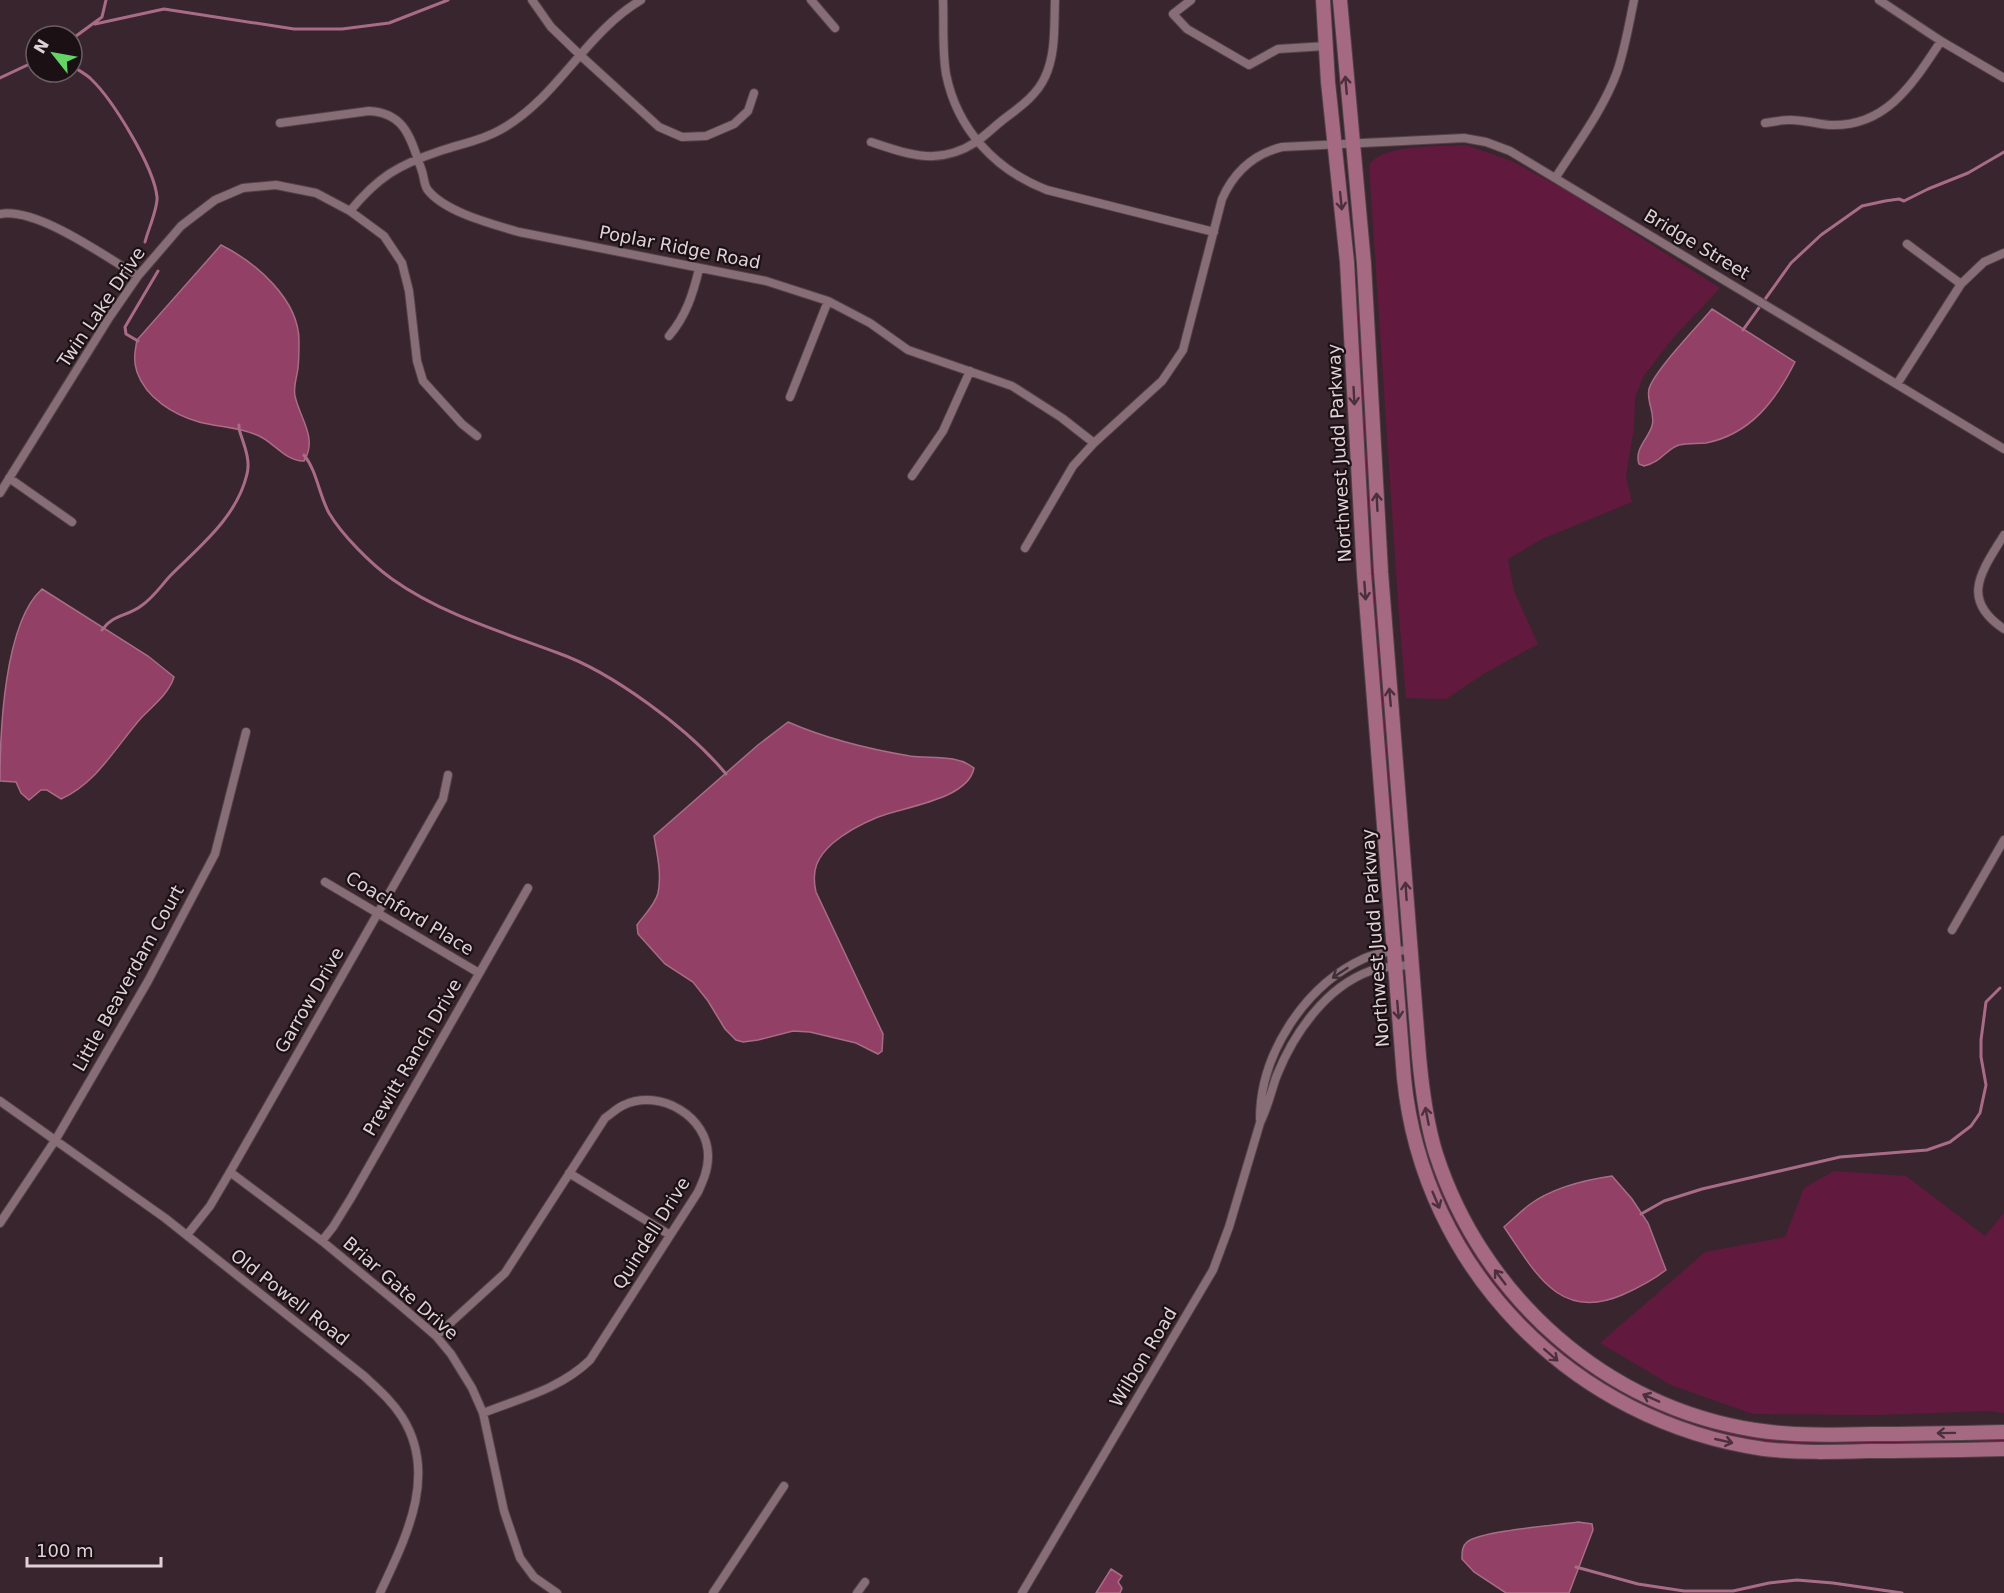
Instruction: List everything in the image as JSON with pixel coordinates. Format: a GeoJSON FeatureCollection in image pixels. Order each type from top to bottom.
{"type":"FeatureCollection","features":[{"type":"Feature","properties":{"kind":"highway","name":"Northwest Judd Parkway"},"geometry":{"type":"LineString","coordinates":[[1323,0],[1347,262],[1364,574],[1408,1112],[1424,1172],[1437,1204],[1464,1254],[1492,1294],[1517,1323],[1562,1364],[1594,1388],[1650,1417],[1701,1435],[1744,1445],[1804,1452],[2004,1449]]}},
{"type":"Feature","properties":{"kind":"highway","name":"Northwest Judd Parkway"},"geometry":{"type":"LineString","coordinates":[[1340,0],[1364,264],[1381,572],[1423,1095],[1436,1153],[1468,1229],[1498,1275],[1528,1310],[1572,1350],[1623,1384],[1692,1414],[1739,1427],[1796,1435],[2004,1432]]}},
{"type":"Feature","properties":{"kind":"street"},"geometry":{"type":"LineString","coordinates":[[532,0],[552,27],[580,55],[659,127],[682,137],[706,136],[734,124],[748,111],[754,93]]}},
{"type":"Feature","properties":{"kind":"street"},"geometry":{"type":"LineString","coordinates":[[350,211],[363,195],[395,168],[439,151],[474,142],[500,130],[524,114],[597,34],[641,0]]}},
{"type":"Feature","properties":{"kind":"street"},"geometry":{"type":"LineString","coordinates":[[811,0],[835,28]]}},
{"type":"Feature","properties":{"kind":"street"},"geometry":{"type":"LineString","coordinates":[[943,0],[946,74],[958,111],[976,141],[1012,173],[1047,190],[1214,232]]}},
{"type":"Feature","properties":{"kind":"street"},"geometry":{"type":"LineString","coordinates":[[871,142],[926,157],[955,153],[976,141],[1030,97],[1045,77],[1052,49],[1055,0]]}},
{"type":"Feature","properties":{"kind":"street"},"geometry":{"type":"LineString","coordinates":[[1191,0],[1173,14],[1187,29],[1249,65],[1278,49],[1326,46]]}},
{"type":"Feature","properties":{"kind":"street"},"geometry":{"type":"LineString","coordinates":[[1556,177],[1605,99],[1623,52],[1634,0]]}},
{"type":"Feature","properties":{"kind":"street"},"geometry":{"type":"LineString","coordinates":[[1880,0],[1941,41],[2004,78]]}},
{"type":"Feature","properties":{"kind":"street"},"geometry":{"type":"LineString","coordinates":[[1765,123],[1790,120],[1817,124],[1843,124],[1859,122],[1875,116],[1893,104],[1908,89],[1941,41]]}},
{"type":"Feature","properties":{"kind":"street","name":"Poplar Ridge Road"},"geometry":{"type":"LineString","coordinates":[[280,123],[340,114],[382,112],[394,116],[411,138],[427,188],[445,205],[519,232],[766,281],[828,301],[870,323],[908,350],[1012,386],[1062,418],[1094,444]]}},
{"type":"Feature","properties":{"kind":"street","name":"Bridge Street"},"geometry":{"type":"LineString","coordinates":[[1025,548],[1073,466],[1162,381],[1183,350],[1222,199],[1228,185],[1247,164],[1282,147],[1464,138],[1486,141],[1510,151],[2004,449]]}},
{"type":"Feature","properties":{"kind":"street","name":"Twin Lake Drive"},"geometry":{"type":"LineString","coordinates":[[0,493],[109,318],[138,276],[181,226],[215,200],[243,188],[276,184],[316,193],[350,211],[384,236],[402,262],[409,291],[417,361],[423,381],[462,424],[477,436]]}},
{"type":"Feature","properties":{"kind":"street"},"geometry":{"type":"LineString","coordinates":[[0,214],[26,215],[56,228],[138,276]]}},
{"type":"Feature","properties":{"kind":"street"},"geometry":{"type":"LineString","coordinates":[[1907,244],[1961,284]]}},
{"type":"Feature","properties":{"kind":"street"},"geometry":{"type":"LineString","coordinates":[[1897,384],[1961,284],[1984,262],[2004,253]]}},
{"type":"Feature","properties":{"kind":"street"},"geometry":{"type":"LineString","coordinates":[[669,336],[681,320],[693,296],[699,268]]}},
{"type":"Feature","properties":{"kind":"street"},"geometry":{"type":"LineString","coordinates":[[790,397],[828,301]]}},
{"type":"Feature","properties":{"kind":"street"},"geometry":{"type":"LineString","coordinates":[[912,476],[943,431],[970,371]]}},
{"type":"Feature","properties":{"kind":"street"},"geometry":{"type":"LineString","coordinates":[[9,478],[72,522]]}},
{"type":"Feature","properties":{"kind":"street"},"geometry":{"type":"LineString","coordinates":[[2004,535],[1983,570],[1978,585],[1978,599],[1987,616],[2004,629]]}},
{"type":"Feature","properties":{"kind":"street","name":"Little Beaverdam Court"},"geometry":{"type":"LineString","coordinates":[[0,1223],[56,1139],[148,981],[214,854],[246,732]]}},
{"type":"Feature","properties":{"kind":"street","name":"Garrow Drive"},"geometry":{"type":"LineString","coordinates":[[187,1235],[210,1206],[230,1172],[443,799],[448,775]]}},
{"type":"Feature","properties":{"kind":"street"},"geometry":{"type":"LineString","coordinates":[[1952,930],[2004,840]]}},
{"type":"Feature","properties":{"kind":"street","name":"Coachford Place"},"geometry":{"type":"LineString","coordinates":[[325,882],[479,973]]}},
{"type":"Feature","properties":{"kind":"street","name":"Prewitt Ranch Drive"},"geometry":{"type":"LineString","coordinates":[[322,1241],[351,1198],[528,888]]}},
{"type":"Feature","properties":{"kind":"street","name":"Wilbon Road"},"geometry":{"type":"LineString","coordinates":[[1022,1593],[1213,1270],[1260,1123],[1294,1039],[1333,995],[1350,982],[1410,950]]}},
{"type":"Feature","properties":{"kind":"street","name":"Wilbon Road"},"geometry":{"type":"LineString","coordinates":[[1260,1123],[1260,1107],[1271,1062],[1286,1031],[1300,1011],[1322,987],[1367,957],[1394,959],[1411,965]]}},
{"type":"Feature","properties":{"kind":"street","name":"Quindell Drive"},"geometry":{"type":"LineString","coordinates":[[436,1336],[505,1273],[605,1118],[625,1105],[650,1100],[668,1103],[687,1114],[702,1133],[708,1155],[705,1175],[698,1192],[590,1360],[575,1374],[549,1388],[483,1413]]}},
{"type":"Feature","properties":{"kind":"street","name":"Old Powell Road"},"geometry":{"type":"LineString","coordinates":[[0,1101],[187,1235],[364,1376],[392,1404],[409,1429],[418,1462],[417,1496],[405,1536],[380,1593]]}},
{"type":"Feature","properties":{"kind":"street","name":"Briar Gate Drive"},"geometry":{"type":"LineString","coordinates":[[230,1172],[322,1241],[436,1336],[451,1354],[472,1388],[483,1413],[504,1511],[520,1558],[534,1577],[557,1593]]}},
{"type":"Feature","properties":{"kind":"street"},"geometry":{"type":"LineString","coordinates":[[570,1173],[670,1235]]}},
{"type":"Feature","properties":{"kind":"street"},"geometry":{"type":"LineString","coordinates":[[712,1593],[784,1486]]}},
{"type":"Feature","properties":{"kind":"street"},"geometry":{"type":"LineString","coordinates":[[857,1593],[865,1582]]}},
{"type":"Feature","properties":{"kind":"shaded area"},"geometry":{"type":"Polygon","coordinates":[[[1466,145],[1512,161],[1571,193],[1720,288],[1673,338],[1643,377],[1635,397],[1634,428],[1626,476],[1632,502],[1542,539],[1508,559],[1514,591],[1538,644],[1485,673],[1446,699],[1406,698],[1369,165],[1376,158],[1400,150],[1428,146],[1466,145]]]}},
{"type":"Feature","properties":{"kind":"shaded area"},"geometry":{"type":"Polygon","coordinates":[[[221,245],[248,261],[261,272],[273,284],[292,311],[299,341],[295,393],[309,436],[308,453],[304,461],[285,455],[257,435],[243,430],[199,422],[180,415],[162,404],[147,390],[137,372],[135,352],[137,340],[221,245]]]}},
{"type":"Feature","properties":{"kind":"shaded area"},"geometry":{"type":"Polygon","coordinates":[[[1358,289],[1362,309],[1395,816],[1391,817],[1386,792],[1368,555],[1354,290],[1358,289]]]}},
{"type":"Feature","properties":{"kind":"shaded area"},"geometry":{"type":"Polygon","coordinates":[[[1712,309],[1795,362],[1770,402],[1749,423],[1736,432],[1706,443],[1679,445],[1650,464],[1644,466],[1639,464],[1638,454],[1653,421],[1649,389],[1667,360],[1712,309]]]}},
{"type":"Feature","properties":{"kind":"shaded area"},"geometry":{"type":"Polygon","coordinates":[[[42,589],[148,656],[174,677],[165,694],[142,717],[86,783],[61,799],[47,790],[41,790],[29,800],[21,793],[16,782],[0,781],[1,735],[7,679],[19,626],[29,605],[42,589]]]}},
{"type":"Feature","properties":{"kind":"shaded area"},"geometry":{"type":"Polygon","coordinates":[[[788,722],[818,734],[863,747],[910,756],[951,759],[974,768],[969,779],[960,788],[947,795],[878,817],[849,831],[827,848],[817,864],[814,877],[816,892],[883,1034],[882,1051],[878,1054],[856,1043],[810,1032],[793,1031],[758,1040],[743,1042],[736,1040],[725,1029],[693,982],[665,964],[638,934],[637,925],[652,906],[658,893],[659,871],[654,836],[758,745],[788,722]]]}},
{"type":"Feature","properties":{"kind":"shaded area"},"geometry":{"type":"Polygon","coordinates":[[[1433,1168],[1452,1209],[1541,1330],[1715,1427],[2004,1437],[2004,1444],[1822,1446],[1773,1444],[1730,1437],[1650,1410],[1613,1390],[1578,1367],[1545,1341],[1514,1311],[1477,1266],[1461,1240],[1429,1170],[1433,1168]]]}},
{"type":"Feature","properties":{"kind":"shaded area"},"geometry":{"type":"Polygon","coordinates":[[[1834,1171],[1906,1176],[1985,1236],[2004,1213],[2004,1413],[1988,1411],[1875,1415],[1753,1414],[1671,1385],[1600,1343],[1705,1252],[1785,1237],[1804,1188],[1834,1171]]]}},
{"type":"Feature","properties":{"kind":"shaded area"},"geometry":{"type":"Polygon","coordinates":[[[1612,1176],[1632,1199],[1648,1223],[1666,1270],[1634,1290],[1600,1302],[1581,1302],[1565,1297],[1551,1288],[1538,1275],[1504,1227],[1529,1205],[1558,1189],[1579,1182],[1612,1176]]]}},
{"type":"Feature","properties":{"kind":"shaded area"},"geometry":{"type":"Polygon","coordinates":[[[1578,1522],[1592,1524],[1593,1530],[1569,1593],[1506,1593],[1474,1572],[1462,1559],[1464,1545],[1475,1538],[1578,1522]]]}},
{"type":"Feature","properties":{"kind":"shaded area"},"geometry":{"type":"Polygon","coordinates":[[[1111,1569],[1122,1576],[1118,1582],[1122,1588],[1120,1593],[1096,1593],[1111,1569]]]}},
{"type":"Feature","properties":{"kind":"waterway"},"geometry":{"type":"LineString","coordinates":[[84,30],[102,17],[106,0]]}},
{"type":"Feature","properties":{"kind":"waterway"},"geometry":{"type":"LineString","coordinates":[[95,24],[164,9],[294,29],[342,29],[389,23],[448,0]]}},
{"type":"Feature","properties":{"kind":"waterway"},"geometry":{"type":"LineString","coordinates":[[0,78],[24,67]]}},
{"type":"Feature","properties":{"kind":"waterway"},"geometry":{"type":"LineString","coordinates":[[84,74],[100,89],[121,118],[149,169],[157,202],[145,242]]}},
{"type":"Feature","properties":{"kind":"waterway"},"geometry":{"type":"LineString","coordinates":[[1743,330],[1791,263],[1821,235],[1862,206],[1899,199],[1904,201],[1968,173],[2004,152]]}},
{"type":"Feature","properties":{"kind":"waterway"},"geometry":{"type":"LineString","coordinates":[[138,341],[126,334],[125,327],[158,271]]}},
{"type":"Feature","properties":{"kind":"waterway"},"geometry":{"type":"LineString","coordinates":[[102,630],[110,621],[136,609],[149,599],[216,530],[235,504],[248,468],[239,425]]}},
{"type":"Feature","properties":{"kind":"waterway"},"geometry":{"type":"LineString","coordinates":[[304,455],[312,468],[326,506],[335,522],[358,549],[392,579],[451,612],[558,653],[602,674],[671,721],[726,774]]}},
{"type":"Feature","properties":{"kind":"waterway"},"geometry":{"type":"LineString","coordinates":[[1641,1214],[1664,1201],[1702,1189],[1840,1157],[1927,1150],[1950,1142],[1971,1126],[1980,1113],[1986,1085],[1981,1057],[1986,1002],[2000,988]]}},
{"type":"Feature","properties":{"kind":"waterway"},"geometry":{"type":"LineString","coordinates":[[1576,1567],[1638,1584],[1684,1591],[1733,1591],[1797,1580],[1902,1593]]}}]}
